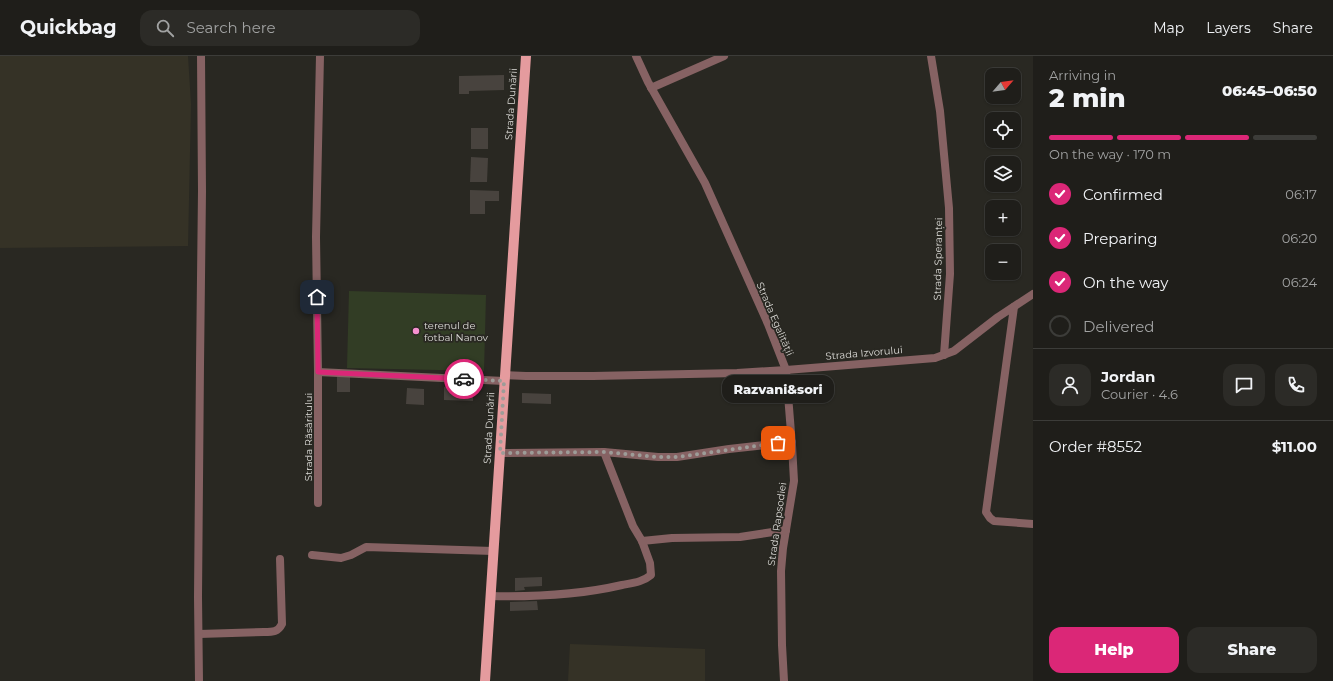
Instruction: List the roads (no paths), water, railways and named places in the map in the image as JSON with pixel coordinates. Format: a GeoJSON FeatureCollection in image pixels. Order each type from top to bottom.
{"type":"FeatureCollection","features":[{"type":"Feature","properties":{"kind":"main road","name":"Strada Dunării"},"geometry":{"type":"LineString","coordinates":[[485,681],[526,56]]}},
{"type":"Feature","properties":{"kind":"street"},"geometry":{"type":"LineString","coordinates":[[199,681],[202,192],[201,56]]}},
{"type":"Feature","properties":{"kind":"street","name":"Strada Răsăritului"},"geometry":{"type":"LineString","coordinates":[[318,503],[316,237],[320,56]]}},
{"type":"Feature","properties":{"kind":"street","name":"Strada Egalității"},"geometry":{"type":"LineString","coordinates":[[504,378],[526,376],[737,373],[786,370],[768,324],[705,183],[651,88],[636,56]]}},
{"type":"Feature","properties":{"kind":"street"},"geometry":{"type":"LineString","coordinates":[[651,88],[724,56]]}},
{"type":"Feature","properties":{"kind":"street","name":"Strada Speranței"},"geometry":{"type":"LineString","coordinates":[[930,56],[940,111],[949,208],[950,274],[944,355]]}},
{"type":"Feature","properties":{"kind":"street"},"geometry":{"type":"LineString","coordinates":[[944,355],[960,346],[1033,294]]}},
{"type":"Feature","properties":{"kind":"street"},"geometry":{"type":"LineString","coordinates":[[1014,307],[986,512],[994,521],[1033,524]]}},
{"type":"Feature","properties":{"kind":"street","name":"Strada Izvorului"},"geometry":{"type":"LineString","coordinates":[[786,370],[935,358],[944,355]]}},
{"type":"Feature","properties":{"kind":"street","name":"Strada Rapsodiei"},"geometry":{"type":"LineString","coordinates":[[784,681],[781,571],[794,481],[786,370]]}},
{"type":"Feature","properties":{"kind":"street"},"geometry":{"type":"LineString","coordinates":[[318,372],[504,378]]}},
{"type":"Feature","properties":{"kind":"street"},"geometry":{"type":"LineString","coordinates":[[500,453],[604,452],[658,457],[677,457],[729,449],[792,442]]}},
{"type":"Feature","properties":{"kind":"street"},"geometry":{"type":"LineString","coordinates":[[490,596],[552,594],[605,589],[647,579],[651,575],[650,563],[642,541],[633,526],[604,452]]}},
{"type":"Feature","properties":{"kind":"street"},"geometry":{"type":"LineString","coordinates":[[642,541],[672,538],[740,537],[786,530]]}},
{"type":"Feature","properties":{"kind":"street"},"geometry":{"type":"LineString","coordinates":[[312,556],[341,558],[351,555],[366,547],[493,551]]}},
{"type":"Feature","properties":{"kind":"street"},"geometry":{"type":"LineString","coordinates":[[199,634],[274,632],[279,629],[282,624],[280,559]]}},
{"type":"Feature","properties":{"kind":"place","name":"terenul de fotbal Nanov"},"geometry":{"type":"Point","coordinates":[416,331]}},
{"type":"Feature","properties":{"kind":"place","name":"Razvani&sori"},"geometry":{"type":"Point","coordinates":[778,443]}}]}
